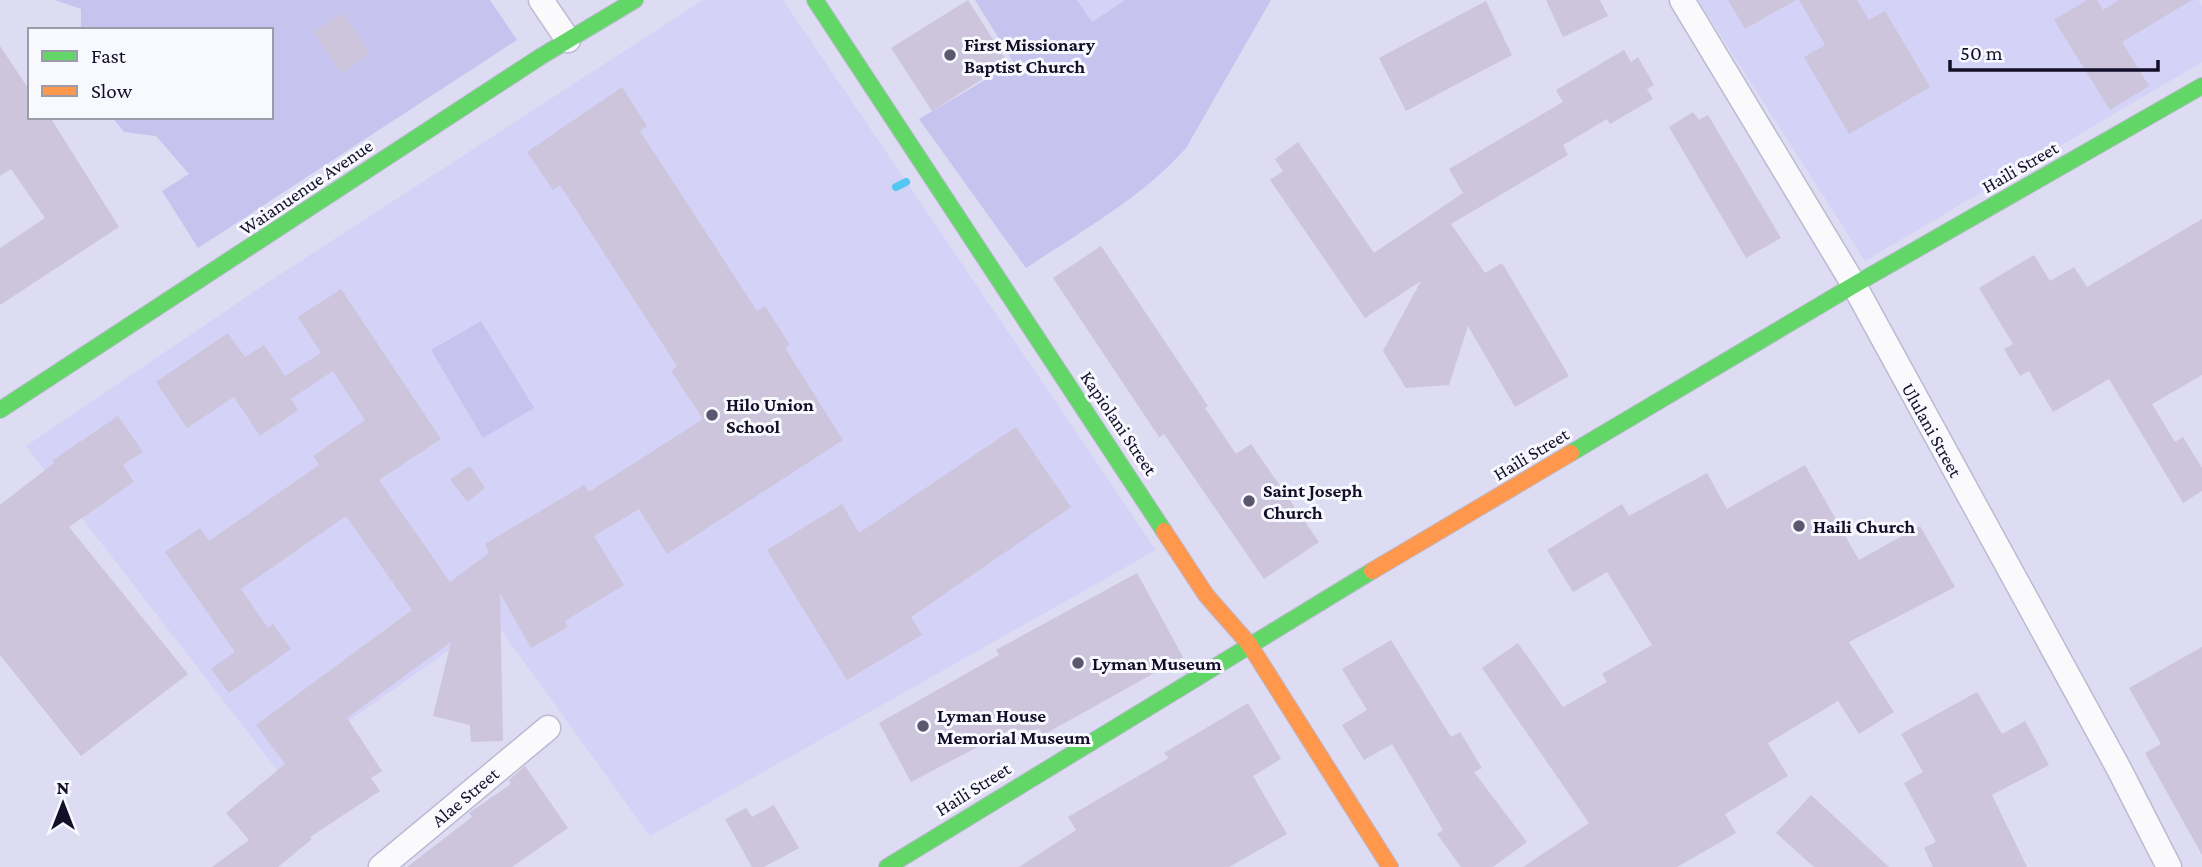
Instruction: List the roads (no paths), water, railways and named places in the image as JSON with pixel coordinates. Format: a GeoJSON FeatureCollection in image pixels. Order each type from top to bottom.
{"type":"FeatureCollection","features":[{"type":"Feature","properties":{"kind":"street"},"geometry":{"type":"LineString","coordinates":[[541,0],[568,40]]}},
{"type":"Feature","properties":{"kind":"street","name":"Waianuenue Avenue"},"geometry":{"type":"LineString","coordinates":[[0,410],[568,40],[635,0]]}},
{"type":"Feature","properties":{"kind":"street","name":"Kapiolani Street"},"geometry":{"type":"LineString","coordinates":[[815,0],[1206,594],[1249,644],[1390,867]]}},
{"type":"Feature","properties":{"kind":"street","name":"Ululani Street"},"geometry":{"type":"LineString","coordinates":[[1682,0],[1854,285],[2119,769],[2169,867]]}},
{"type":"Feature","properties":{"kind":"street","name":"Haili Street"},"geometry":{"type":"LineString","coordinates":[[887,867],[1249,644],[1854,285],[2202,86]]}},
{"type":"Feature","properties":{"kind":"street","name":"Alae Street"},"geometry":{"type":"LineString","coordinates":[[381,867],[548,728]]}},
{"type":"Feature","properties":{"kind":"waterway"},"geometry":{"type":"LineString","coordinates":[[896,187],[906,182]]}},
{"type":"Feature","properties":{"kind":"place","name":"First Missionary Baptist Church"},"geometry":{"type":"Point","coordinates":[950,55]}},
{"type":"Feature","properties":{"kind":"place","name":"Hilo Union School"},"geometry":{"type":"Point","coordinates":[712,415]}},
{"type":"Feature","properties":{"kind":"place","name":"Saint Joseph Church"},"geometry":{"type":"Point","coordinates":[1249,501]}},
{"type":"Feature","properties":{"kind":"place","name":"Haili Church"},"geometry":{"type":"Point","coordinates":[1799,526]}},
{"type":"Feature","properties":{"kind":"place","name":"Lyman Museum"},"geometry":{"type":"Point","coordinates":[1078,663]}},
{"type":"Feature","properties":{"kind":"place","name":"Lyman House Memorial Museum"},"geometry":{"type":"Point","coordinates":[923,726]}}]}
